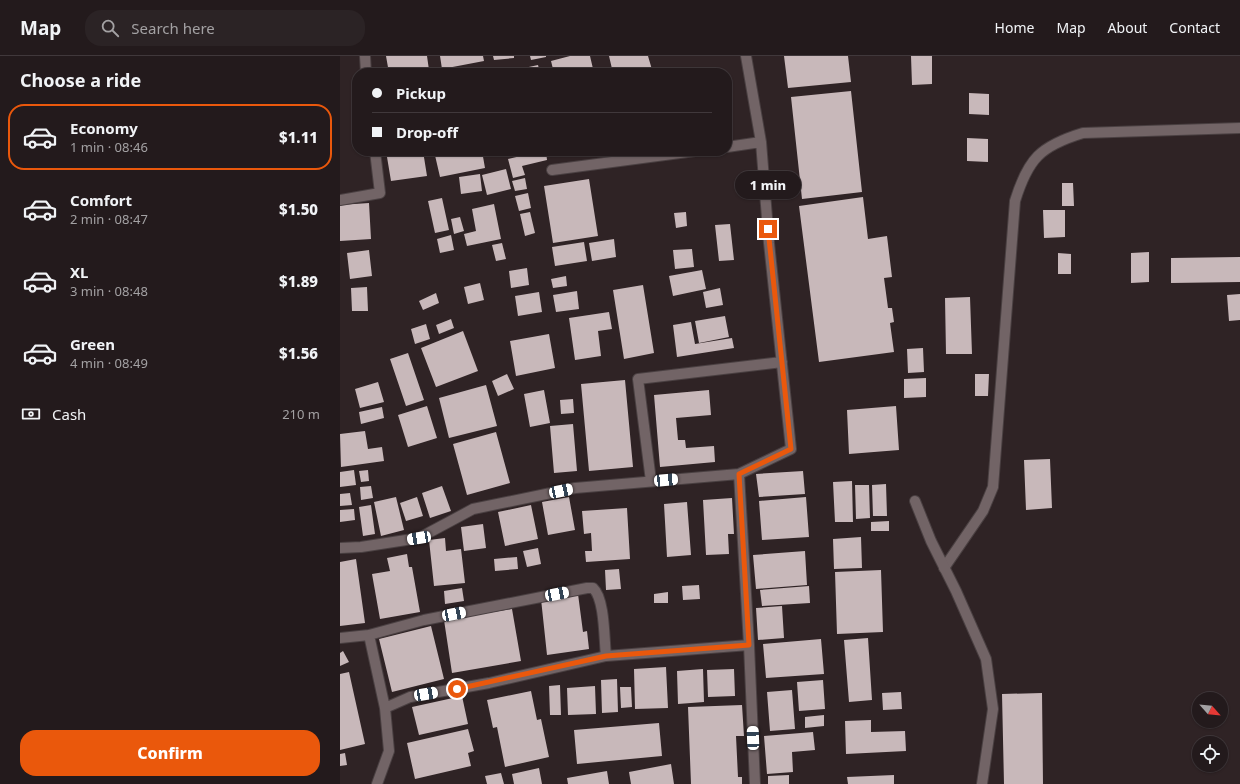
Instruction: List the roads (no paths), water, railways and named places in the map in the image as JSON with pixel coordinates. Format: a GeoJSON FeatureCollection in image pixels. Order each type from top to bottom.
{"type":"FeatureCollection","features":[{"type":"Feature","properties":{"kind":"street"},"geometry":{"type":"LineString","coordinates":[[365,56],[366,68]]}},
{"type":"Feature","properties":{"kind":"street"},"geometry":{"type":"LineString","coordinates":[[340,548],[362,547],[419,538],[473,509],[575,488],[739,474],[791,449],[769,243],[761,142],[746,56]]}},
{"type":"Feature","properties":{"kind":"street"},"geometry":{"type":"LineString","coordinates":[[944,568],[983,511],[993,487],[1014,201],[1022,177],[1037,156],[1058,141],[1083,133],[1240,128]]}},
{"type":"Feature","properties":{"kind":"street"},"geometry":{"type":"LineString","coordinates":[[732,146],[761,142]]}},
{"type":"Feature","properties":{"kind":"street"},"geometry":{"type":"LineString","coordinates":[[340,200],[380,193],[376,156]]}},
{"type":"Feature","properties":{"kind":"street"},"geometry":{"type":"LineString","coordinates":[[552,170],[657,156]]}},
{"type":"Feature","properties":{"kind":"street"},"geometry":{"type":"LineString","coordinates":[[651,482],[638,379],[782,362]]}},
{"type":"Feature","properties":{"kind":"street"},"geometry":{"type":"LineString","coordinates":[[739,474],[755,784]]}},
{"type":"Feature","properties":{"kind":"street"},"geometry":{"type":"LineString","coordinates":[[915,501],[931,541],[978,638],[986,659],[994,709],[982,784]]}},
{"type":"Feature","properties":{"kind":"street"},"geometry":{"type":"LineString","coordinates":[[340,638],[369,635],[424,620],[593,588],[597,592],[602,603],[606,656]]}},
{"type":"Feature","properties":{"kind":"street"},"geometry":{"type":"LineString","coordinates":[[369,635],[385,708],[389,751],[377,784]]}},
{"type":"Feature","properties":{"kind":"street"},"geometry":{"type":"LineString","coordinates":[[385,708],[410,697],[488,683],[606,656],[749,645]]}}]}
